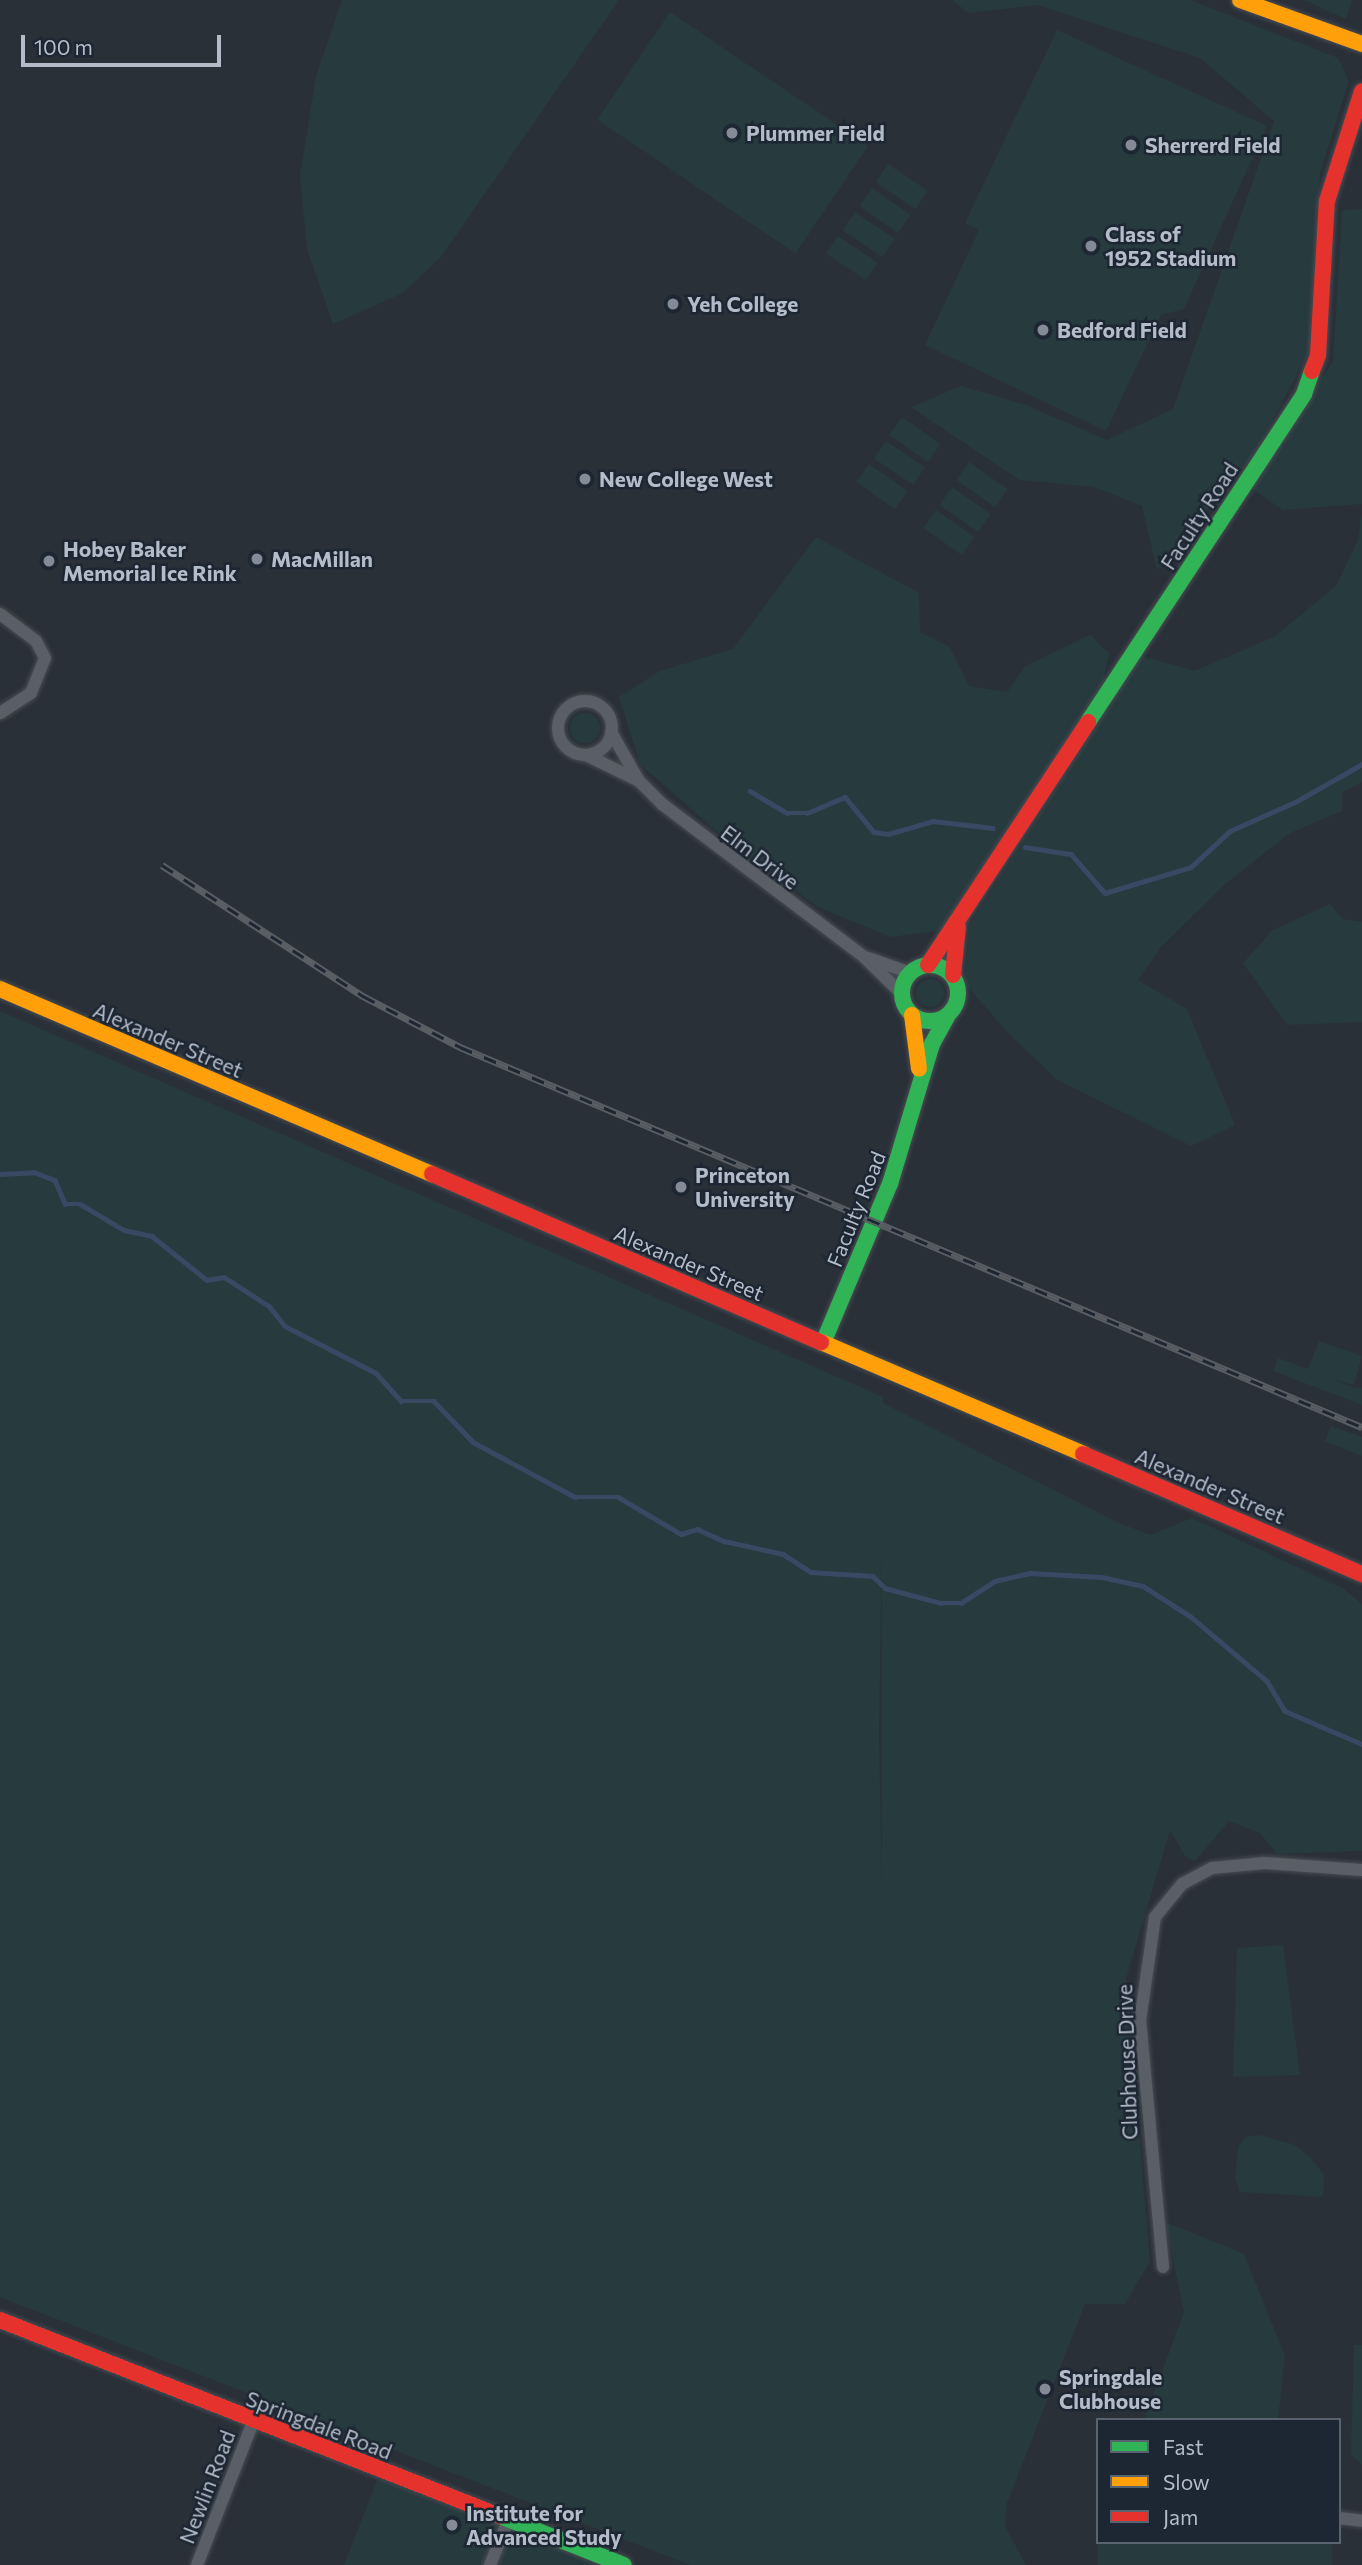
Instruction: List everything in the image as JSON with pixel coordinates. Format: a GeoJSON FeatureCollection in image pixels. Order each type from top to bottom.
{"type":"FeatureCollection","features":[{"type":"Feature","properties":{"kind":"street"},"geometry":{"type":"LineString","coordinates":[[1240,0],[1362,44]]}},
{"type":"Feature","properties":{"kind":"street","name":"Faculty Road"},"geometry":{"type":"LineString","coordinates":[[928,965],[959,923],[1304,394],[1318,355],[1326,201],[1362,91]]}},
{"type":"Feature","properties":{"kind":"street"},"geometry":{"type":"LineString","coordinates":[[0,614],[36,641],[45,658],[31,693],[0,713]]}},
{"type":"Feature","properties":{"kind":"street"},"geometry":{"type":"LineString","coordinates":[[595,703],[608,715],[611,732],[605,746],[586,755],[571,751],[559,737],[559,720],[568,706],[595,703]]}},
{"type":"Feature","properties":{"kind":"street","name":"Elm Drive"},"geometry":{"type":"LineString","coordinates":[[611,732],[639,781]]}},
{"type":"Feature","properties":{"kind":"street","name":"Elm Drive"},"geometry":{"type":"LineString","coordinates":[[586,755],[639,781],[690,828],[864,957],[902,994]]}},
{"type":"Feature","properties":{"kind":"street","name":"Faculty Road"},"geometry":{"type":"LineString","coordinates":[[953,975],[959,923]]}},
{"type":"Feature","properties":{"kind":"street","name":"Elm Drive"},"geometry":{"type":"LineString","coordinates":[[864,957],[911,973]]}},
{"type":"Feature","properties":{"kind":"street"},"geometry":{"type":"LineString","coordinates":[[928,965],[953,975],[959,998],[947,1017],[929,1022],[912,1015],[902,994],[911,973],[928,965]]}},
{"type":"Feature","properties":{"kind":"street","name":"Alexander Street"},"geometry":{"type":"LineString","coordinates":[[0,989],[1362,1574]]}},
{"type":"Feature","properties":{"kind":"street","name":"Faculty Road"},"geometry":{"type":"LineString","coordinates":[[912,1015],[919,1036],[919,1087]]}},
{"type":"Feature","properties":{"kind":"street","name":"Faculty Road"},"geometry":{"type":"LineString","coordinates":[[823,1343],[894,1172],[919,1087],[947,1017]]}},
{"type":"Feature","properties":{"kind":"street","name":"Clubhouse Drive"},"geometry":{"type":"LineString","coordinates":[[1163,2267],[1140,2021],[1155,1917],[1182,1884],[1212,1868],[1265,1863],[1362,1870]]}},
{"type":"Feature","properties":{"kind":"street","name":"Springdale Road"},"geometry":{"type":"LineString","coordinates":[[0,2320],[253,2422],[624,2565]]}},
{"type":"Feature","properties":{"kind":"street","name":"Newlin Road"},"geometry":{"type":"LineString","coordinates":[[197,2565],[253,2422]]}},
{"type":"Feature","properties":{"kind":"street"},"geometry":{"type":"LineString","coordinates":[[1341,2518],[1362,2521]]}},
{"type":"Feature","properties":{"kind":"street"},"geometry":{"type":"LineString","coordinates":[[490,2565],[508,2521]]}},
{"type":"Feature","properties":{"kind":"green space"},"geometry":{"type":"Polygon","coordinates":[[[342,0],[619,0],[441,257],[403,293],[333,324],[307,249],[300,176],[316,76],[342,0]]]}},
{"type":"Feature","properties":{"kind":"green space"},"geometry":{"type":"Polygon","coordinates":[[[952,0],[1190,0],[1338,58],[1349,81],[1320,174],[1310,350],[1255,453],[1157,570],[1142,506],[1094,487],[1020,480],[911,407],[961,386],[1026,405],[1107,440],[1173,409],[1274,121],[1200,58],[1038,5],[969,13],[952,0]]]}},
{"type":"Feature","properties":{"kind":"green space"},"geometry":{"type":"Polygon","coordinates":[[[1304,0],[1352,0],[1346,19],[1304,0]]]}},
{"type":"Feature","properties":{"kind":"green space","name":"Plummer Field"},"geometry":{"type":"Polygon","coordinates":[[[670,12],[868,146],[795,253],[597,120],[670,12]]]}},
{"type":"Feature","properties":{"kind":"green space"},"geometry":{"type":"Polygon","coordinates":[[[1057,30],[1267,126],[1184,309],[1161,315],[1106,431],[925,345],[979,230],[965,223],[1057,30]]]}},
{"type":"Feature","properties":{"kind":"green space"},"geometry":{"type":"Polygon","coordinates":[[[888,164],[928,191],[915,209],[876,182],[888,164]]]}},
{"type":"Feature","properties":{"kind":"green space"},"geometry":{"type":"Polygon","coordinates":[[[872,188],[911,215],[898,233],[859,206],[872,188]]]}},
{"type":"Feature","properties":{"kind":"green space"},"geometry":{"type":"Polygon","coordinates":[[[1362,209],[1362,504],[1283,510],[1251,488],[1333,361],[1342,210],[1362,209]]]}},
{"type":"Feature","properties":{"kind":"green space"},"geometry":{"type":"Polygon","coordinates":[[[855,212],[895,239],[882,257],[843,230],[855,212]]]}},
{"type":"Feature","properties":{"kind":"green space"},"geometry":{"type":"Polygon","coordinates":[[[838,236],[878,263],[866,280],[826,253],[838,236]]]}},
{"type":"Feature","properties":{"kind":"green space"},"geometry":{"type":"Polygon","coordinates":[[[902,417],[941,444],[928,462],[889,435],[902,417]]]}},
{"type":"Feature","properties":{"kind":"green space"},"geometry":{"type":"Polygon","coordinates":[[[886,441],[925,467],[913,485],[874,458],[886,441]]]}},
{"type":"Feature","properties":{"kind":"green space"},"geometry":{"type":"Polygon","coordinates":[[[969,462],[1008,489],[995,507],[956,480],[969,462]]]}},
{"type":"Feature","properties":{"kind":"green space"},"geometry":{"type":"Polygon","coordinates":[[[869,464],[908,491],[895,509],[856,482],[869,464]]]}},
{"type":"Feature","properties":{"kind":"green space"},"geometry":{"type":"Polygon","coordinates":[[[952,487],[991,514],[978,532],[939,505],[952,487]]]}},
{"type":"Feature","properties":{"kind":"green space"},"geometry":{"type":"Polygon","coordinates":[[[936,510],[975,537],[962,555],[923,528],[936,510]]]}},
{"type":"Feature","properties":{"kind":"green space"},"geometry":{"type":"Polygon","coordinates":[[[1362,512],[1362,782],[1342,792],[1342,811],[1290,833],[1223,886],[1161,947],[1138,980],[1187,1009],[1235,1125],[1191,1146],[1056,1079],[1005,1030],[964,982],[970,924],[1141,656],[1195,671],[1274,637],[1336,586],[1358,540],[1362,512]]]}},
{"type":"Feature","properties":{"kind":"green space"},"geometry":{"type":"Polygon","coordinates":[[[816,537],[919,593],[920,632],[950,647],[969,686],[1007,692],[1025,666],[1090,635],[1109,653],[1101,692],[943,930],[891,937],[818,907],[722,836],[640,764],[619,697],[660,671],[733,649],[816,537]]]}},
{"type":"Feature","properties":{"kind":"green space"},"geometry":{"type":"Polygon","coordinates":[[[585,713],[596,717],[600,728],[596,739],[585,743],[574,739],[570,728],[574,717],[585,713]]]}},
{"type":"Feature","properties":{"kind":"green space"},"geometry":{"type":"Polygon","coordinates":[[[1330,904],[1343,919],[1362,922],[1362,1022],[1287,1025],[1243,963],[1273,930],[1330,904]]]}},
{"type":"Feature","properties":{"kind":"green space"},"geometry":{"type":"Polygon","coordinates":[[[930,979],[940,983],[944,993],[940,1003],[930,1007],[920,1003],[916,993],[920,983],[930,979]]]}},
{"type":"Feature","properties":{"kind":"green space"},"geometry":{"type":"Polygon","coordinates":[[[0,1011],[883,1397],[883,1403],[1117,1522],[1150,1535],[1192,1518],[1344,1589],[1362,1604],[1362,1851],[1277,1854],[1260,1833],[1229,1821],[1195,1861],[1185,1856],[1170,1830],[1126,1979],[1150,2261],[1125,2304],[1085,2304],[1007,2503],[1005,2526],[1026,2565],[690,2565],[0,2297],[0,1011]],[[882,1546],[879,1735],[882,1886],[882,1546]]]}},
{"type":"Feature","properties":{"kind":"green space"},"geometry":{"type":"Polygon","coordinates":[[[1319,1341],[1362,1356],[1354,1385],[1330,1378],[1362,1388],[1362,1405],[1273,1371],[1278,1358],[1308,1369],[1319,1341]]]}},
{"type":"Feature","properties":{"kind":"green space"},"geometry":{"type":"Polygon","coordinates":[[[1331,1426],[1362,1437],[1362,1456],[1325,1441],[1331,1426]]]}},
{"type":"Feature","properties":{"kind":"green space"},"geometry":{"type":"Polygon","coordinates":[[[1283,1945],[1300,2075],[1233,2077],[1237,1948],[1283,1945]]]}},
{"type":"Feature","properties":{"kind":"green space"},"geometry":{"type":"Polygon","coordinates":[[[1260,2135],[1295,2145],[1311,2158],[1324,2175],[1323,2197],[1240,2192],[1235,2179],[1238,2147],[1245,2137],[1260,2135]]]}},
{"type":"Feature","properties":{"kind":"green space"},"geometry":{"type":"Polygon","coordinates":[[[1165,2222],[1244,2254],[1285,2356],[1278,2418],[1145,2418],[1184,2312],[1165,2222]]]}},
{"type":"Feature","properties":{"kind":"green space"},"geometry":{"type":"Polygon","coordinates":[[[1354,2345],[1362,2345],[1362,2465],[1351,2455],[1354,2345]]]}},
{"type":"Feature","properties":{"kind":"green space","name":"Institute for Advanced Study"},"geometry":{"type":"Polygon","coordinates":[[[378,2478],[604,2565],[344,2565],[378,2478]]]}},
{"type":"Feature","properties":{"kind":"green space"},"geometry":{"type":"Polygon","coordinates":[[[1098,2544],[1332,2544],[1332,2565],[1098,2565],[1098,2544]]]}},
{"type":"Feature","properties":{"kind":"waterway"},"geometry":{"type":"LineString","coordinates":[[1025,847],[1071,854],[1105,893],[1191,867],[1230,831],[1297,801],[1362,764]]}},
{"type":"Feature","properties":{"kind":"waterway"},"geometry":{"type":"LineString","coordinates":[[750,791],[787,813],[807,813],[845,797],[874,832],[888,834],[933,821],[993,828]]}},
{"type":"Feature","properties":{"kind":"waterway"},"geometry":{"type":"LineString","coordinates":[[0,1174],[34,1172],[55,1180],[65,1204],[80,1204],[124,1230],[152,1236],[207,1280],[224,1277],[269,1306],[285,1326],[376,1373],[401,1401],[434,1401],[473,1442],[575,1497],[618,1497],[681,1534],[697,1529],[724,1541],[783,1554],[811,1572],[873,1576],[885,1588],[941,1603],[961,1603],[995,1581],[1030,1573],[1102,1577],[1143,1586],[1190,1616],[1267,1681],[1285,1711],[1362,1744]]}},
{"type":"Feature","properties":{"kind":"railway"},"geometry":{"type":"LineString","coordinates":[[162,865],[363,996],[460,1047],[1362,1427]]}},
{"type":"Feature","properties":{"kind":"traffic: fast"},"geometry":{"type":"LineString","coordinates":[[1088,722],[1304,394],[1312,371]]}},
{"type":"Feature","properties":{"kind":"traffic: fast"},"geometry":{"type":"LineString","coordinates":[[924,965],[936,965],[950,973],[958,987],[958,993],[956,1004],[950,1013],[936,1021],[924,1021],[907,1009],[902,999],[902,987],[914,970],[924,965]]}},
{"type":"Feature","properties":{"kind":"traffic: fast"},"geometry":{"type":"LineString","coordinates":[[823,1343],[890,1184],[932,1044],[947,1017]]}},
{"type":"Feature","properties":{"kind":"traffic: fast"},"geometry":{"type":"LineString","coordinates":[[500,2516],[624,2565]]}},
{"type":"Feature","properties":{"kind":"traffic: slow"},"geometry":{"type":"LineString","coordinates":[[1240,0],[1362,44]]}},
{"type":"Feature","properties":{"kind":"traffic: slow"},"geometry":{"type":"LineString","coordinates":[[0,989],[432,1174]]}},
{"type":"Feature","properties":{"kind":"traffic: slow"},"geometry":{"type":"LineString","coordinates":[[912,1015],[919,1069]]}},
{"type":"Feature","properties":{"kind":"traffic: slow"},"geometry":{"type":"LineString","coordinates":[[821,1342],[1083,1454]]}},
{"type":"Feature","properties":{"kind":"traffic: jam"},"geometry":{"type":"LineString","coordinates":[[1312,371],[1318,355],[1327,201],[1362,91]]}},
{"type":"Feature","properties":{"kind":"traffic: jam"},"geometry":{"type":"LineString","coordinates":[[928,965],[1088,722]]}},
{"type":"Feature","properties":{"kind":"traffic: jam"},"geometry":{"type":"LineString","coordinates":[[953,975],[958,926]]}},
{"type":"Feature","properties":{"kind":"traffic: jam"},"geometry":{"type":"LineString","coordinates":[[432,1174],[821,1342]]}},
{"type":"Feature","properties":{"kind":"traffic: jam"},"geometry":{"type":"LineString","coordinates":[[1083,1454],[1362,1574]]}},
{"type":"Feature","properties":{"kind":"traffic: jam"},"geometry":{"type":"LineString","coordinates":[[0,2320],[500,2516]]}},
{"type":"Feature","properties":{"kind":"place","name":"Plummer Field"},"geometry":{"type":"Point","coordinates":[732,133]}},
{"type":"Feature","properties":{"kind":"place","name":"Sherrerd Field"},"geometry":{"type":"Point","coordinates":[1131,145]}},
{"type":"Feature","properties":{"kind":"place","name":"Class of 1952 Stadium"},"geometry":{"type":"Point","coordinates":[1091,246]}},
{"type":"Feature","properties":{"kind":"place","name":"Yeh College"},"geometry":{"type":"Point","coordinates":[673,304]}},
{"type":"Feature","properties":{"kind":"place","name":"Bedford Field"},"geometry":{"type":"Point","coordinates":[1043,330]}},
{"type":"Feature","properties":{"kind":"place","name":"New College West"},"geometry":{"type":"Point","coordinates":[585,479]}},
{"type":"Feature","properties":{"kind":"place","name":"MacMillan"},"geometry":{"type":"Point","coordinates":[257,559]}},
{"type":"Feature","properties":{"kind":"place","name":"Hobey Baker Memorial Ice Rink"},"geometry":{"type":"Point","coordinates":[49,561]}},
{"type":"Feature","properties":{"kind":"place","name":"Princeton University"},"geometry":{"type":"Point","coordinates":[681,1187]}},
{"type":"Feature","properties":{"kind":"place","name":"Springdale Clubhouse"},"geometry":{"type":"Point","coordinates":[1045,2389]}},
{"type":"Feature","properties":{"kind":"place","name":"Institute for Advanced Study"},"geometry":{"type":"Point","coordinates":[452,2525]}}]}
